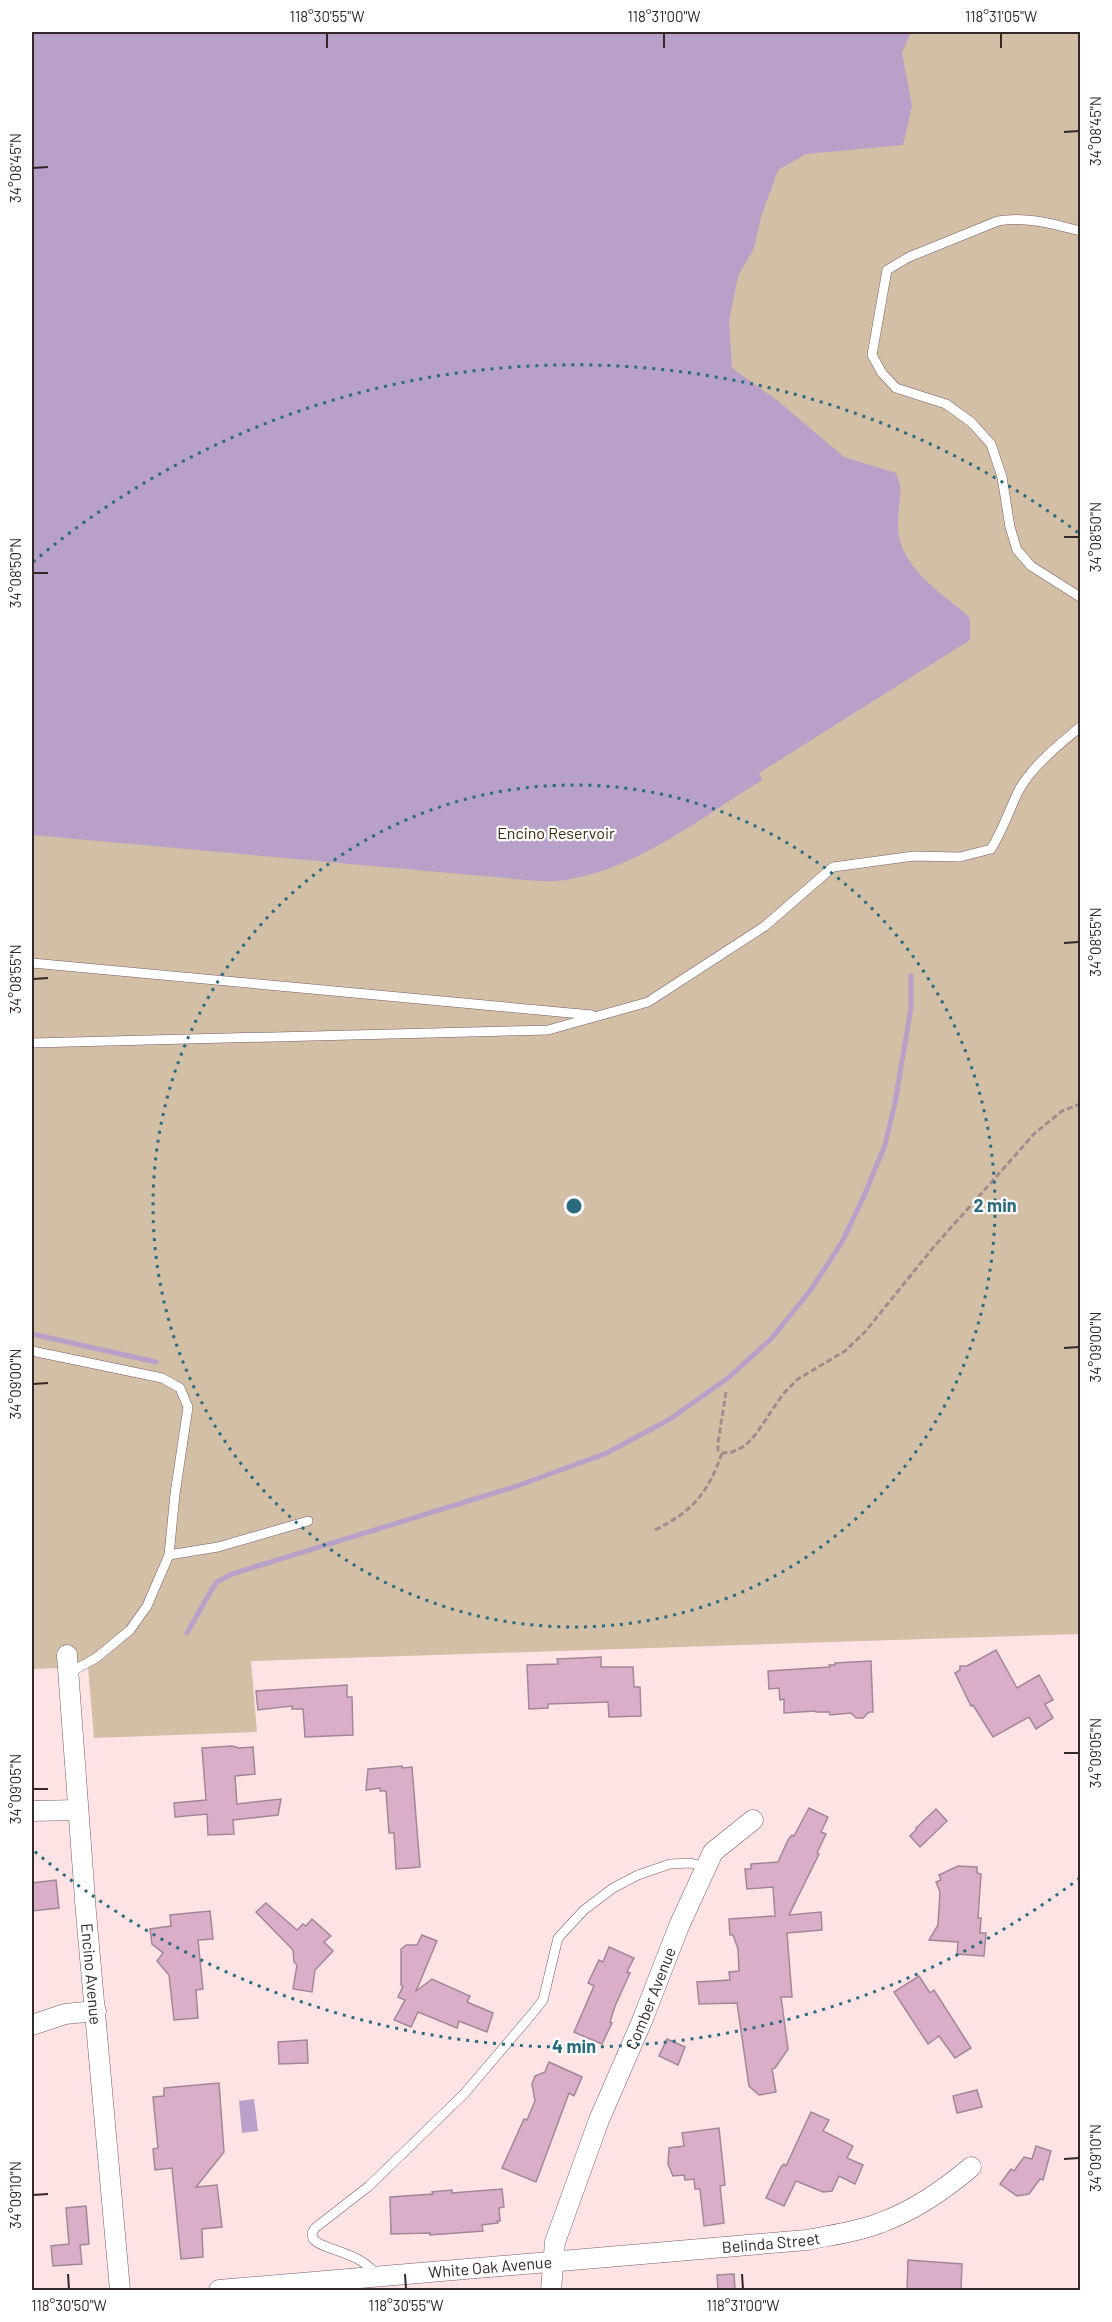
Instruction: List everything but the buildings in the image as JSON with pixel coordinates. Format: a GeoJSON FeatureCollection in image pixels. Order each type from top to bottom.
{"type":"FeatureCollection","features":[{"type":"Feature","properties":{"kind":"street","name":"Encino Avenue"},"geometry":{"type":"LineString","coordinates":[[68,1664],[78,1810],[120,2290]]}},
{"type":"Feature","properties":{"kind":"street"},"geometry":{"type":"LineString","coordinates":[[32,1811],[78,1810]]}},
{"type":"Feature","properties":{"kind":"street","name":"Comber Avenue"},"geometry":{"type":"LineString","coordinates":[[553,2262],[555,2242],[599,2120],[642,2021],[679,1926],[713,1852],[753,1820]]}},
{"type":"Feature","properties":{"kind":"street"},"geometry":{"type":"LineString","coordinates":[[32,2025],[65,2014],[96,2011]]}},
{"type":"Feature","properties":{"kind":"street","name":"Belinda Street"},"geometry":{"type":"LineString","coordinates":[[553,2262],[807,2240],[859,2230],[881,2223],[916,2206],[971,2167]]}},
{"type":"Feature","properties":{"kind":"street","name":"White Oak Avenue"},"geometry":{"type":"LineString","coordinates":[[219,2290],[553,2262],[551,2290]]}},
{"type":"Feature","properties":{"kind":"lane"},"geometry":{"type":"LineString","coordinates":[[1080,231],[1027,219],[998,221],[887,270],[873,355],[882,372],[896,388],[946,404],[971,422],[991,444],[1002,477],[1010,527],[1017,550],[1031,566],[1080,597]]}},
{"type":"Feature","properties":{"kind":"lane"},"geometry":{"type":"LineString","coordinates":[[32,1043],[548,1030],[648,1002],[765,926],[833,867],[914,856],[960,857],[991,849],[1002,832],[1020,789],[1048,755],[1080,727]]}},
{"type":"Feature","properties":{"kind":"lane"},"geometry":{"type":"LineString","coordinates":[[32,963],[600,1016]]}},
{"type":"Feature","properties":{"kind":"lane"},"geometry":{"type":"LineString","coordinates":[[32,1351],[162,1378],[180,1388],[188,1407],[175,1494],[169,1555],[147,1606],[130,1630],[96,1658],[68,1664]]}},
{"type":"Feature","properties":{"kind":"lane"},"geometry":{"type":"LineString","coordinates":[[169,1555],[218,1547],[308,1521]]}},
{"type":"Feature","properties":{"kind":"lane"},"geometry":{"type":"LineString","coordinates":[[377,2277],[372,2268],[361,2260],[318,2243],[313,2239],[312,2233],[315,2228],[369,2186],[455,2103],[532,2014],[543,2000],[558,1938],[584,1910],[613,1888],[638,1875],[670,1864],[690,1863],[706,1867]]}},
{"type":"Feature","properties":{"kind":"path"},"geometry":{"type":"LineString","coordinates":[[722,1453],[732,1452],[745,1446],[756,1434],[783,1394],[798,1379],[845,1351],[894,1298],[932,1249],[1035,1133],[1062,1111],[1080,1104]]}},
{"type":"Feature","properties":{"kind":"path"},"geometry":{"type":"LineString","coordinates":[[722,1453],[718,1450],[718,1443],[726,1392]]}},
{"type":"Feature","properties":{"kind":"path"},"geometry":{"type":"LineString","coordinates":[[655,1530],[679,1518],[703,1494],[715,1473],[722,1453]]}},
{"type":"Feature","properties":{"kind":"green space","name":"Encino Reservoir"},"geometry":{"type":"Polygon","coordinates":[[[32,32],[1080,32],[1080,1634],[251,1661],[257,1732],[94,1738],[88,1667],[32,1669],[32,32]]]}},
{"type":"Feature","properties":{"kind":"shaded area","name":"Encino Reservoir"},"geometry":{"type":"Polygon","coordinates":[[[32,32],[911,32],[902,53],[912,106],[903,145],[806,154],[778,170],[762,214],[754,248],[738,276],[729,321],[732,368],[778,401],[844,457],[896,473],[900,491],[899,537],[904,551],[911,564],[921,575],[967,615],[970,620],[970,640],[759,773],[762,780],[694,824],[621,864],[571,879],[530,880],[32,835],[32,32]]]}},
{"type":"Feature","properties":{"kind":"shaded area"},"geometry":{"type":"Polygon","coordinates":[[[254,2099],[258,2131],[242,2133],[239,2101],[254,2099]]]}},
{"type":"Feature","properties":{"kind":"waterway"},"geometry":{"type":"LineString","coordinates":[[187,1633],[217,1582],[232,1574],[517,1486],[607,1453],[670,1419],[728,1378],[771,1339],[810,1291],[842,1242],[885,1145],[895,1103],[911,1008],[911,976]]}},
{"type":"Feature","properties":{"kind":"waterway"},"geometry":{"type":"LineString","coordinates":[[32,1334],[156,1362]]}}]}
